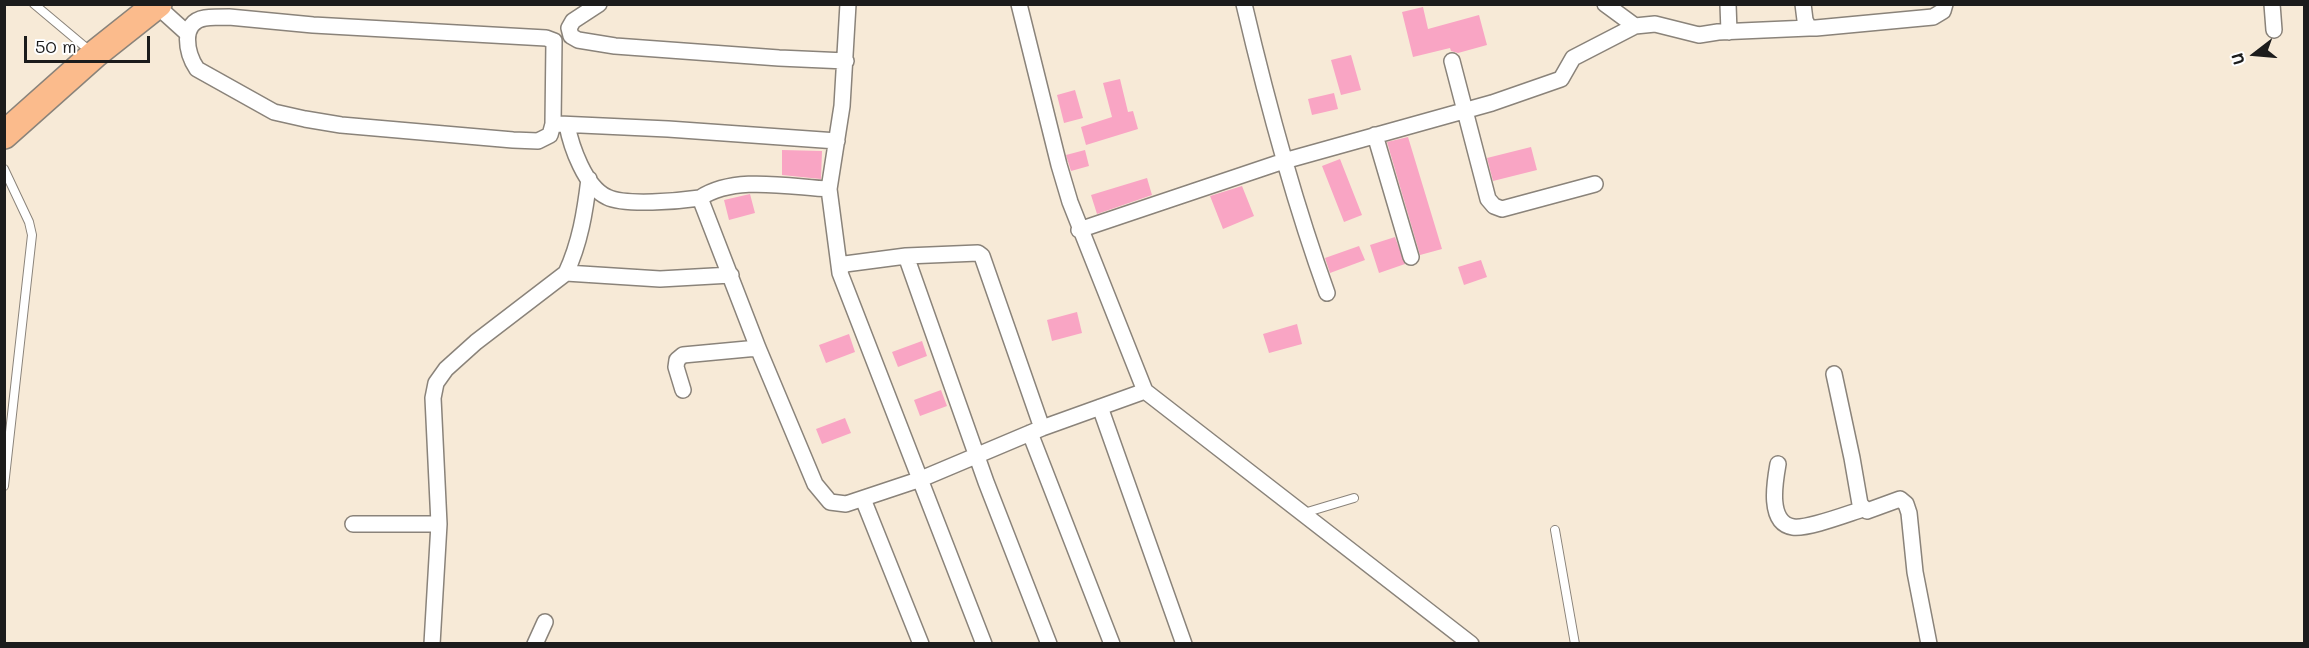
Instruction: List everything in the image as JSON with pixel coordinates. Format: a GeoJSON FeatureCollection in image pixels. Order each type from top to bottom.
{"type":"FeatureCollection","features":[{"type":"Feature","properties":{"kind":"highway"},"geometry":{"type":"LineString","coordinates":[[4,135],[95,54],[157,5]]}},
{"type":"Feature","properties":{"kind":"street"},"geometry":{"type":"LineString","coordinates":[[578,40],[572,36],[569,28],[573,21],[598,4]]}},
{"type":"Feature","properties":{"kind":"street"},"geometry":{"type":"LineString","coordinates":[[848,4],[846,61],[829,189],[843,281],[984,644]]}},
{"type":"Feature","properties":{"kind":"street"},"geometry":{"type":"LineString","coordinates":[[1019,4],[1059,165],[1080,230],[1117,316],[1145,390],[1471,644]]}},
{"type":"Feature","properties":{"kind":"street"},"geometry":{"type":"LineString","coordinates":[[1244,4],[1284,161],[1306,235],[1327,293]]}},
{"type":"Feature","properties":{"kind":"street"},"geometry":{"type":"LineString","coordinates":[[1605,4],[1635,26]]}},
{"type":"Feature","properties":{"kind":"street"},"geometry":{"type":"LineString","coordinates":[[1728,4],[1729,32]]}},
{"type":"Feature","properties":{"kind":"street"},"geometry":{"type":"LineString","coordinates":[[1803,4],[1804,20],[1809,28]]}},
{"type":"Feature","properties":{"kind":"street"},"geometry":{"type":"LineString","coordinates":[[1080,230],[1284,161],[1466,110],[1561,79],[1573,58],[1635,26],[1655,24],[1699,35],[1809,28],[1933,17],[1943,12],[1945,4]]}},
{"type":"Feature","properties":{"kind":"street"},"geometry":{"type":"LineString","coordinates":[[2272,4],[2274,30]]}},
{"type":"Feature","properties":{"kind":"street"},"geometry":{"type":"LineString","coordinates":[[157,5],[188,34]]}},
{"type":"Feature","properties":{"kind":"street"},"geometry":{"type":"LineString","coordinates":[[560,124],[545,139],[513,140],[342,125],[274,112],[197,69],[190,58],[187,46],[188,34],[194,24],[203,18],[229,17],[313,25],[546,38],[554,41],[578,40],[615,46],[846,61]]}},
{"type":"Feature","properties":{"kind":"street"},"geometry":{"type":"LineString","coordinates":[[554,41],[560,124],[577,160],[597,190],[607,198],[634,201],[679,201],[700,198],[712,190],[740,184],[829,189]]}},
{"type":"Feature","properties":{"kind":"street"},"geometry":{"type":"LineString","coordinates":[[1452,61],[1488,199],[1494,206],[1502,209],[1595,184]]}},
{"type":"Feature","properties":{"kind":"street"},"geometry":{"type":"LineString","coordinates":[[560,124],[837,141]]}},
{"type":"Feature","properties":{"kind":"street"},"geometry":{"type":"LineString","coordinates":[[1375,135],[1411,257]]}},
{"type":"Feature","properties":{"kind":"street"},"geometry":{"type":"LineString","coordinates":[[432,644],[439,524],[433,421],[433,398],[436,383],[446,369],[477,342],[566,273],[578,244],[590,179]]}},
{"type":"Feature","properties":{"kind":"street"},"geometry":{"type":"LineString","coordinates":[[700,198],[758,348],[815,484],[830,502],[846,504],[921,479],[1036,430],[1145,390]]}},
{"type":"Feature","properties":{"kind":"street"},"geometry":{"type":"LineString","coordinates":[[841,268],[845,264],[906,256],[978,253],[982,256],[1036,430],[1112,644]]}},
{"type":"Feature","properties":{"kind":"street"},"geometry":{"type":"LineString","coordinates":[[906,256],[977,456],[1049,644]]}},
{"type":"Feature","properties":{"kind":"street"},"geometry":{"type":"LineString","coordinates":[[566,273],[660,279],[731,275]]}},
{"type":"Feature","properties":{"kind":"street"},"geometry":{"type":"LineString","coordinates":[[683,390],[676,367],[677,360],[683,355],[758,348]]}},
{"type":"Feature","properties":{"kind":"street"},"geometry":{"type":"LineString","coordinates":[[1834,374],[1860,504],[1863,509]]}},
{"type":"Feature","properties":{"kind":"street"},"geometry":{"type":"LineString","coordinates":[[1100,406],[1184,644]]}},
{"type":"Feature","properties":{"kind":"street"},"geometry":{"type":"LineString","coordinates":[[1778,464],[1774,500],[1781,520],[1787,525],[1802,527],[1863,509],[1867,511],[1900,499],[1906,504],[1913,542],[1915,572],[1929,644]]}},
{"type":"Feature","properties":{"kind":"street"},"geometry":{"type":"LineString","coordinates":[[863,498],[921,644]]}},
{"type":"Feature","properties":{"kind":"street"},"geometry":{"type":"LineString","coordinates":[[353,524],[439,524]]}},
{"type":"Feature","properties":{"kind":"street"},"geometry":{"type":"LineString","coordinates":[[535,644],[545,622]]}},
{"type":"Feature","properties":{"kind":"lane"},"geometry":{"type":"LineString","coordinates":[[34,4],[95,54]]}},
{"type":"Feature","properties":{"kind":"lane"},"geometry":{"type":"LineString","coordinates":[[4,169],[29,222],[32,235],[4,486]]}},
{"type":"Feature","properties":{"kind":"lane"},"geometry":{"type":"LineString","coordinates":[[1304,513],[1354,498]]}},
{"type":"Feature","properties":{"kind":"lane"},"geometry":{"type":"LineString","coordinates":[[1555,530],[1575,644]]}},
{"type":"Feature","properties":{"kind":"building"},"geometry":{"type":"Polygon","coordinates":[[[1423,7],[1428,29],[1479,15],[1487,45],[1458,53],[1451,51],[1450,48],[1413,57],[1402,12],[1423,7]]]}},
{"type":"Feature","properties":{"kind":"building"},"geometry":{"type":"Polygon","coordinates":[[[1351,55],[1361,90],[1341,95],[1331,60],[1351,55]]]}},
{"type":"Feature","properties":{"kind":"building"},"geometry":{"type":"Polygon","coordinates":[[[1120,79],[1128,112],[1133,111],[1138,129],[1086,145],[1081,127],[1112,117],[1103,83],[1120,79]]]}},
{"type":"Feature","properties":{"kind":"building"},"geometry":{"type":"Polygon","coordinates":[[[1075,90],[1083,118],[1064,123],[1057,95],[1075,90]]]}},
{"type":"Feature","properties":{"kind":"building"},"geometry":{"type":"Polygon","coordinates":[[[1334,93],[1338,109],[1312,115],[1308,99],[1334,93]]]}},
{"type":"Feature","properties":{"kind":"building"},"geometry":{"type":"Polygon","coordinates":[[[1408,137],[1442,249],[1420,255],[1387,142],[1408,137]]]}},
{"type":"Feature","properties":{"kind":"building"},"geometry":{"type":"Polygon","coordinates":[[[1531,147],[1537,170],[1493,181],[1487,158],[1531,147]]]}},
{"type":"Feature","properties":{"kind":"building"},"geometry":{"type":"Polygon","coordinates":[[[782,150],[822,151],[821,179],[782,175],[782,150]]]}},
{"type":"Feature","properties":{"kind":"building"},"geometry":{"type":"Polygon","coordinates":[[[1085,150],[1089,166],[1071,171],[1066,155],[1085,150]]]}},
{"type":"Feature","properties":{"kind":"building"},"geometry":{"type":"Polygon","coordinates":[[[1340,159],[1362,215],[1344,222],[1322,166],[1340,159]]]}},
{"type":"Feature","properties":{"kind":"building"},"geometry":{"type":"Polygon","coordinates":[[[1147,178],[1152,195],[1097,214],[1091,195],[1147,178]]]}},
{"type":"Feature","properties":{"kind":"building"},"geometry":{"type":"Polygon","coordinates":[[[1242,186],[1254,216],[1223,229],[1210,196],[1242,186]]]}},
{"type":"Feature","properties":{"kind":"building"},"geometry":{"type":"Polygon","coordinates":[[[750,194],[755,213],[729,220],[724,200],[750,194]]]}},
{"type":"Feature","properties":{"kind":"building"},"geometry":{"type":"Polygon","coordinates":[[[1395,237],[1405,264],[1379,273],[1370,245],[1395,237]]]}},
{"type":"Feature","properties":{"kind":"building"},"geometry":{"type":"Polygon","coordinates":[[[1359,246],[1365,260],[1330,273],[1325,258],[1359,246]]]}},
{"type":"Feature","properties":{"kind":"building"},"geometry":{"type":"Polygon","coordinates":[[[1481,260],[1487,277],[1464,285],[1458,267],[1481,260]]]}},
{"type":"Feature","properties":{"kind":"building"},"geometry":{"type":"Polygon","coordinates":[[[1077,312],[1082,333],[1052,341],[1047,320],[1077,312]]]}},
{"type":"Feature","properties":{"kind":"building"},"geometry":{"type":"Polygon","coordinates":[[[1297,324],[1302,344],[1269,353],[1263,334],[1297,324]]]}},
{"type":"Feature","properties":{"kind":"building"},"geometry":{"type":"Polygon","coordinates":[[[849,334],[855,352],[826,363],[819,345],[849,334]]]}},
{"type":"Feature","properties":{"kind":"building"},"geometry":{"type":"Polygon","coordinates":[[[922,341],[927,356],[898,367],[892,352],[922,341]]]}},
{"type":"Feature","properties":{"kind":"building"},"geometry":{"type":"Polygon","coordinates":[[[941,390],[947,406],[920,416],[914,400],[941,390]]]}},
{"type":"Feature","properties":{"kind":"building"},"geometry":{"type":"Polygon","coordinates":[[[845,418],[851,433],[822,444],[816,429],[845,418]]]}}]}
